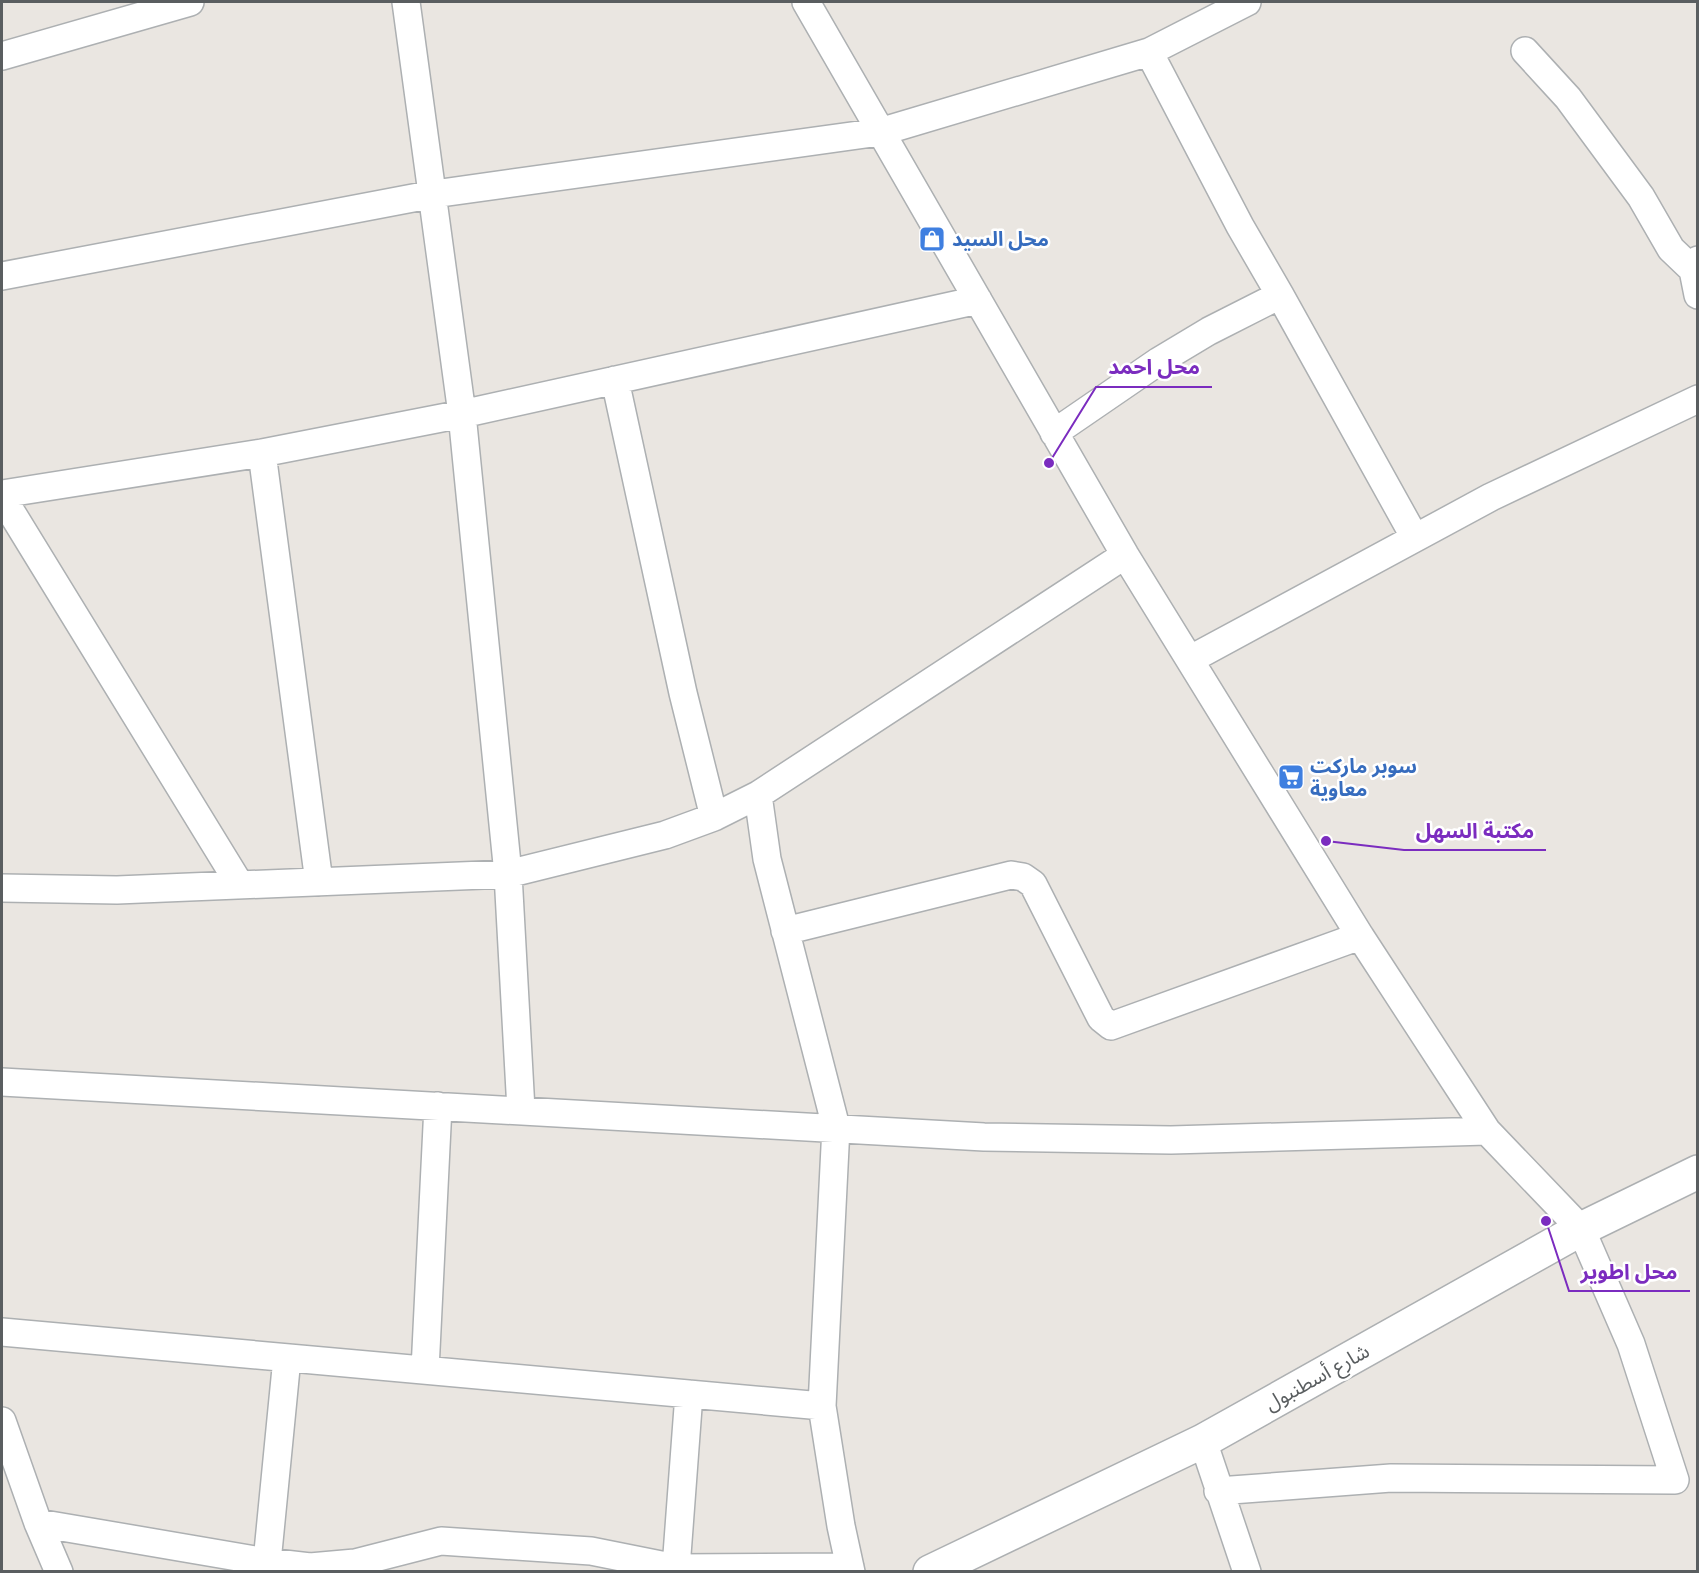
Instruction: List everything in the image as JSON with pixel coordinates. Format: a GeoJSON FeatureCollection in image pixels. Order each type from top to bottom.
{"type":"FeatureCollection","features":[{"type":"Feature","properties":{"kind":"street"},"geometry":{"type":"LineString","coordinates":[[2,56],[190,2]]}},
{"type":"Feature","properties":{"kind":"street"},"geometry":{"type":"LineString","coordinates":[[406,2],[434,194],[462,414],[508,874],[521,1110]]}},
{"type":"Feature","properties":{"kind":"street"},"geometry":{"type":"LineString","coordinates":[[806,2],[1125,555],[1360,936],[1487,1131],[1581,1229],[1631,1344],[1686,1484],[1391,1478],[1218,1491]]}},
{"type":"Feature","properties":{"kind":"street"},"geometry":{"type":"LineString","coordinates":[[2,276],[434,194],[880,132],[1149,52],[1247,2]]}},
{"type":"Feature","properties":{"kind":"street"},"geometry":{"type":"LineString","coordinates":[[1525,51],[1568,98],[1641,197],[1671,249],[1696,275]]}},
{"type":"Feature","properties":{"kind":"street"},"geometry":{"type":"LineString","coordinates":[[1149,52],[1240,226],[1415,538]]}},
{"type":"Feature","properties":{"kind":"street"},"geometry":{"type":"LineString","coordinates":[[1054,433],[1159,361],[1209,331],[1280,295]]}},
{"type":"Feature","properties":{"kind":"street"},"geometry":{"type":"LineString","coordinates":[[240,885],[2,495],[262,453],[462,414],[978,300]]}},
{"type":"Feature","properties":{"kind":"street"},"geometry":{"type":"LineString","coordinates":[[615,380],[682,693],[714,817]]}},
{"type":"Feature","properties":{"kind":"street"},"geometry":{"type":"LineString","coordinates":[[1191,659],[1491,497],[1698,399]]}},
{"type":"Feature","properties":{"kind":"street"},"geometry":{"type":"LineString","coordinates":[[262,453],[319,882]]}},
{"type":"Feature","properties":{"kind":"street"},"geometry":{"type":"LineString","coordinates":[[2,888],[117,890],[508,874],[665,835],[714,817],[758,795],[1125,555]]}},
{"type":"Feature","properties":{"kind":"street"},"geometry":{"type":"LineString","coordinates":[[38,1523],[267,1562],[310,1567],[355,1563],[441,1541],[591,1551],[676,1568],[851,1569],[841,1526],[822,1406],[836,1127],[785,932],[768,859],[758,795]]}},
{"type":"Feature","properties":{"kind":"street"},"geometry":{"type":"LineString","coordinates":[[785,932],[1011,875],[1023,877],[1033,884],[1101,1018],[1111,1026],[1360,936]]}},
{"type":"Feature","properties":{"kind":"street"},"geometry":{"type":"LineString","coordinates":[[2,1082],[984,1137],[1171,1140],[1487,1131]]}},
{"type":"Feature","properties":{"kind":"street"},"geometry":{"type":"LineString","coordinates":[[425,1370],[438,1106]]}},
{"type":"Feature","properties":{"kind":"street","name":"شارع أسطنبول"},"geometry":{"type":"LineString","coordinates":[[930,1572],[1203,1441],[1581,1229],[1698,1172]]}},
{"type":"Feature","properties":{"kind":"street"},"geometry":{"type":"LineString","coordinates":[[2,1332],[822,1406]]}},
{"type":"Feature","properties":{"kind":"street"},"geometry":{"type":"LineString","coordinates":[[267,1562],[287,1358]]}},
{"type":"Feature","properties":{"kind":"street"},"geometry":{"type":"LineString","coordinates":[[676,1568],[688,1394]]}},
{"type":"Feature","properties":{"kind":"street"},"geometry":{"type":"LineString","coordinates":[[2,1421],[38,1523],[59,1572]]}},
{"type":"Feature","properties":{"kind":"street"},"geometry":{"type":"LineString","coordinates":[[1203,1441],[1247,1572]]}},
{"type":"Feature","properties":{"kind":"place","name":"محل السيد"},"geometry":{"type":"Point","coordinates":[932,239]}},
{"type":"Feature","properties":{"kind":"place","name":"محل احمد"},"geometry":{"type":"Point","coordinates":[1049,463]}},
{"type":"Feature","properties":{"kind":"place","name":"سوبر ماركت معاوية"},"geometry":{"type":"Point","coordinates":[1291,777]}},
{"type":"Feature","properties":{"kind":"place","name":"مكتبة السهل"},"geometry":{"type":"Point","coordinates":[1326,841]}},
{"type":"Feature","properties":{"kind":"place","name":"محل اطوير"},"geometry":{"type":"Point","coordinates":[1546,1221]}}]}
